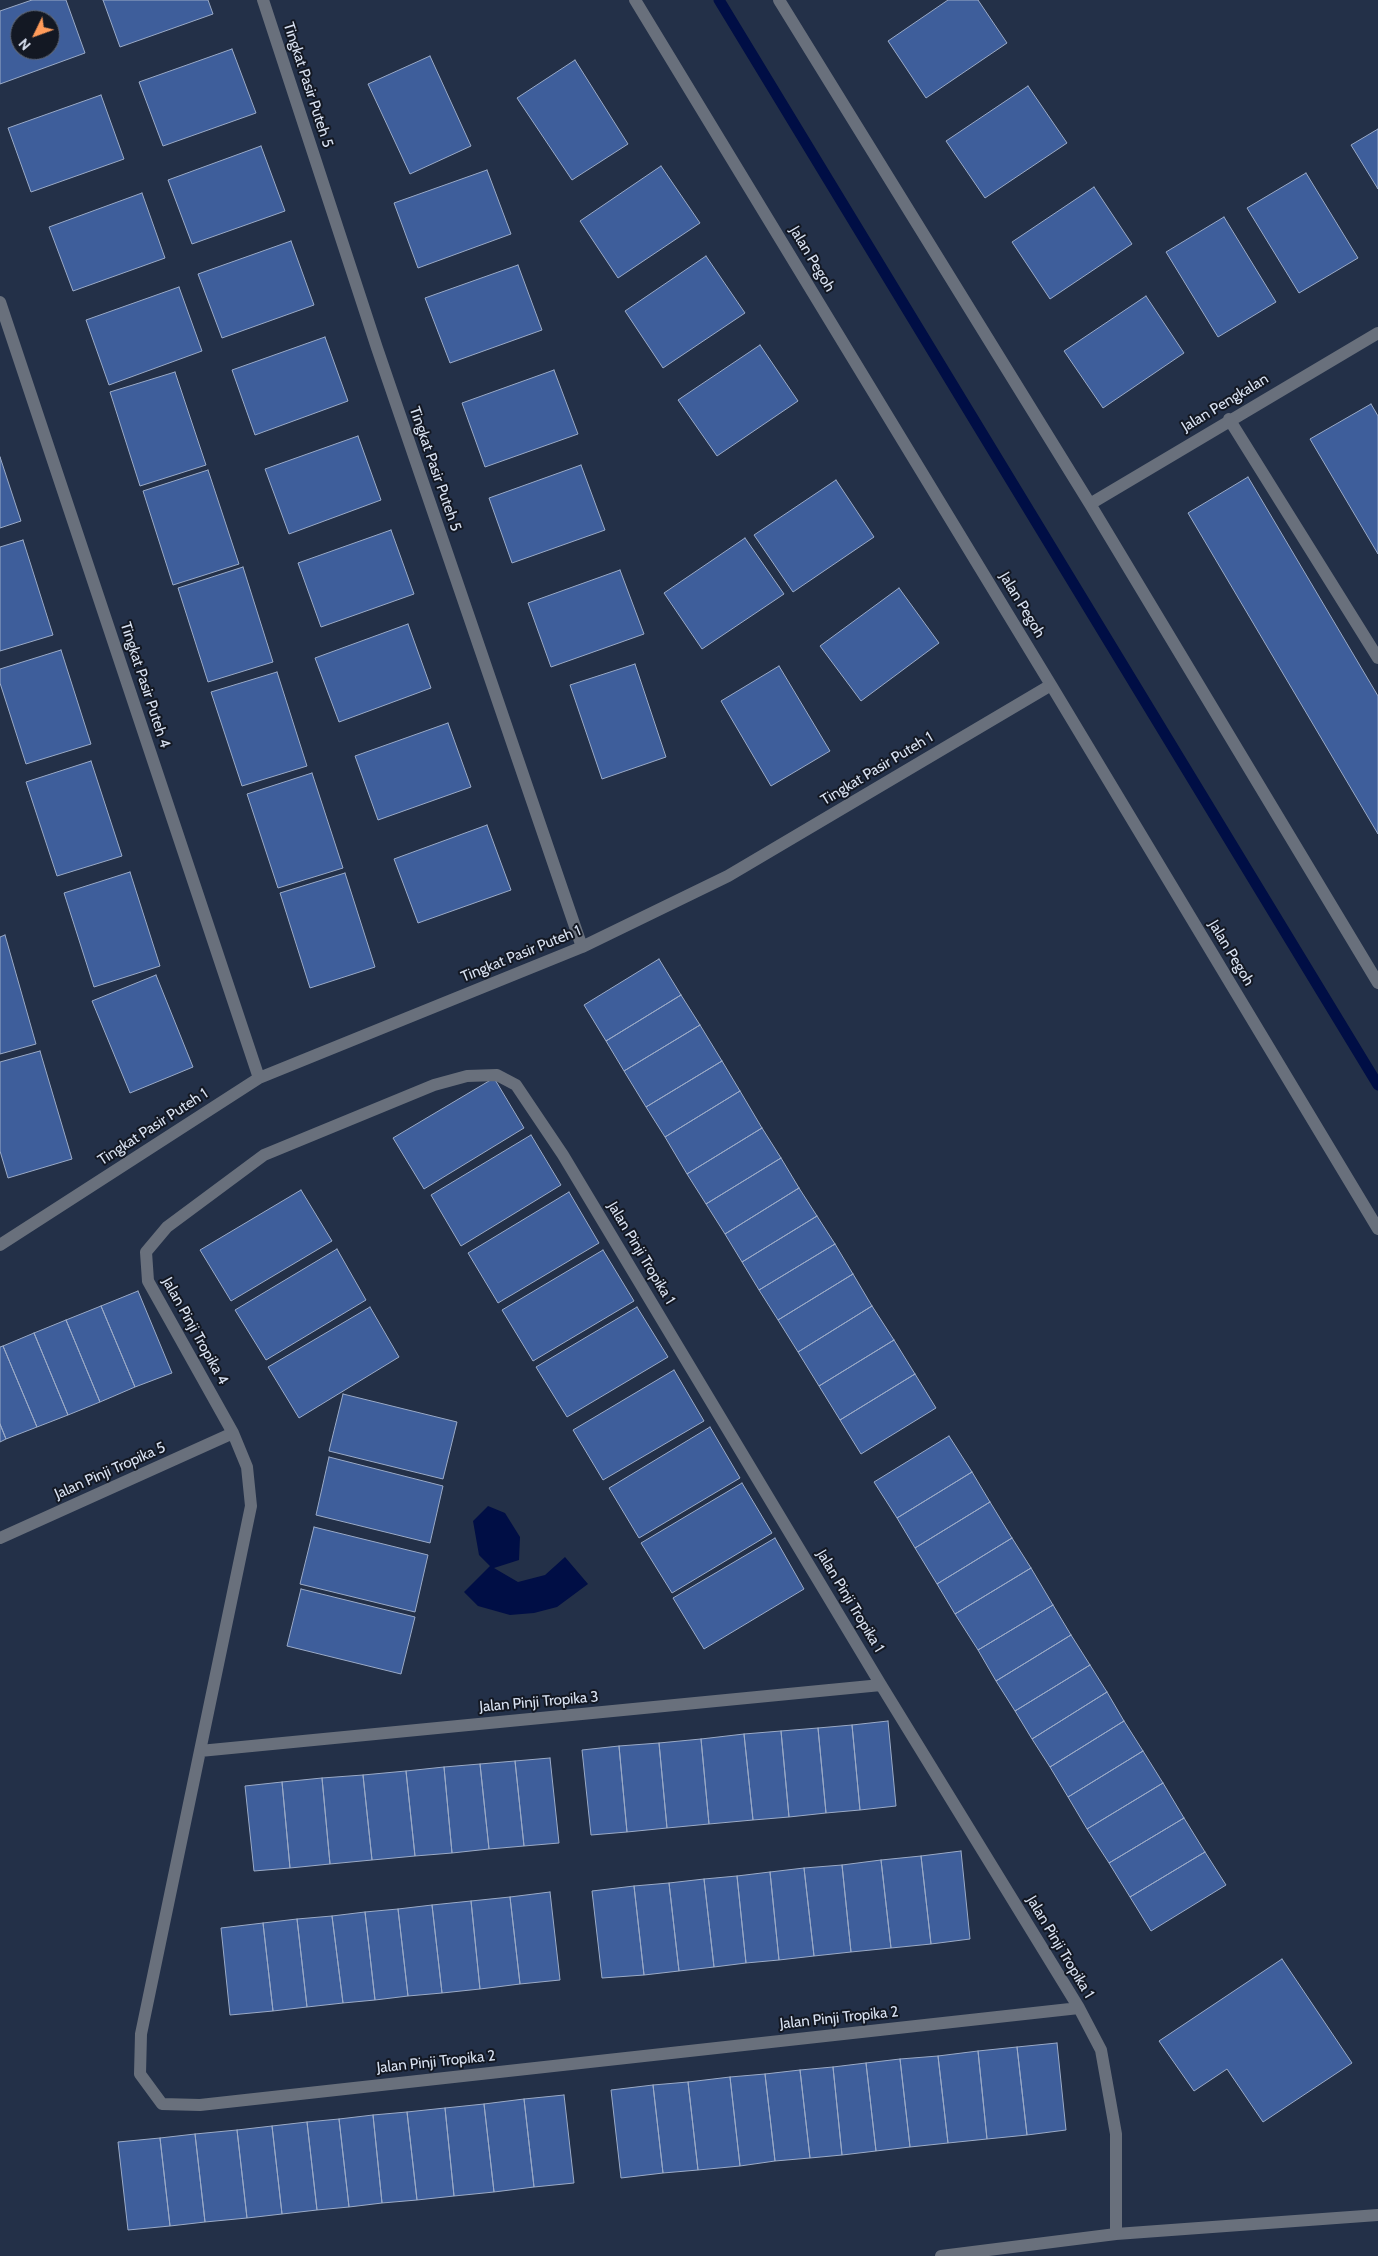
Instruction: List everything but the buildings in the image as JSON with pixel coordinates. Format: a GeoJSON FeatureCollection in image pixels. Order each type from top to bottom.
{"type":"FeatureCollection","features":[{"type":"Feature","properties":{"kind":"street","name":"Tingkat Pasir Puteh 5"},"geometry":{"type":"LineString","coordinates":[[263,0],[377,348],[582,948]]}},
{"type":"Feature","properties":{"kind":"street","name":"Jalan Pegoh"},"geometry":{"type":"LineString","coordinates":[[635,0],[1051,685],[1378,1230]]}},
{"type":"Feature","properties":{"kind":"street"},"geometry":{"type":"LineString","coordinates":[[779,0],[1090,504],[1378,982]]}},
{"type":"Feature","properties":{"kind":"street","name":"Tingkat Pasir Puteh 4"},"geometry":{"type":"LineString","coordinates":[[0,302],[259,1078]]}},
{"type":"Feature","properties":{"kind":"street","name":"Jalan Pengkalan"},"geometry":{"type":"LineString","coordinates":[[1090,504],[1378,332]]}},
{"type":"Feature","properties":{"kind":"street"},"geometry":{"type":"LineString","coordinates":[[1229,420],[1378,658]]}},
{"type":"Feature","properties":{"kind":"street","name":"Tingkat Pasir Puteh 1"},"geometry":{"type":"LineString","coordinates":[[0,1245],[259,1078],[582,948],[728,876],[1051,685]]}},
{"type":"Feature","properties":{"kind":"street","name":"Jalan Pinji Tropika 1"},"geometry":{"type":"LineString","coordinates":[[434,1085],[467,1076],[497,1075],[516,1085],[563,1155],[881,1686],[1079,2008],[1100,2050],[1116,2134],[1116,2234]]}},
{"type":"Feature","properties":{"kind":"street","name":"Jalan Pinji Tropika 4"},"geometry":{"type":"LineString","coordinates":[[200,1750],[251,1506],[247,1467],[233,1433],[148,1281],[146,1252],[167,1227],[264,1156],[434,1085]]}},
{"type":"Feature","properties":{"kind":"street","name":"Jalan Pinji Tropika 5"},"geometry":{"type":"LineString","coordinates":[[0,1538],[233,1433]]}},
{"type":"Feature","properties":{"kind":"street","name":"Jalan Pinji Tropika 3"},"geometry":{"type":"LineString","coordinates":[[200,1750],[881,1686]]}},
{"type":"Feature","properties":{"kind":"street","name":"Jalan Pinji Tropika 2"},"geometry":{"type":"LineString","coordinates":[[200,1750],[141,2034],[140,2074],[162,2104],[210,2104],[1079,2008]]}},
{"type":"Feature","properties":{"kind":"street"},"geometry":{"type":"LineString","coordinates":[[941,2256],[1116,2234],[1378,2215]]}},
{"type":"Feature","properties":{"kind":"shaded area"},"geometry":{"type":"Polygon","coordinates":[[[488,1506],[505,1513],[520,1537],[519,1560],[494,1568],[518,1582],[545,1575],[565,1557],[588,1584],[557,1607],[534,1613],[510,1615],[478,1606],[464,1592],[490,1566],[479,1555],[473,1521],[488,1506]]]}},
{"type":"Feature","properties":{"kind":"waterway"},"geometry":{"type":"LineString","coordinates":[[719,0],[1378,1085]]}}]}
